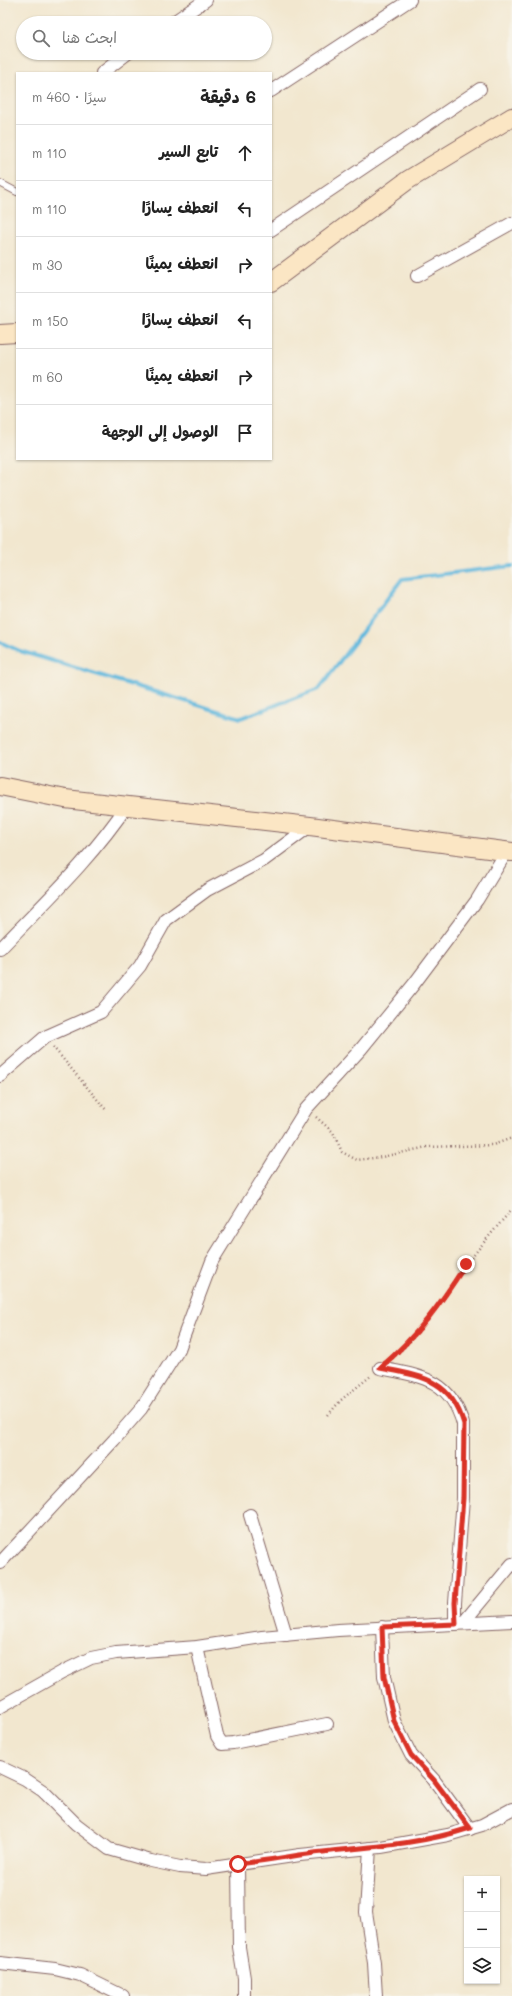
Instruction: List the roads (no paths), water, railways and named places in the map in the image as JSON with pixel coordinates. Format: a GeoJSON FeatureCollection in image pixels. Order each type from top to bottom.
{"type":"FeatureCollection","features":[{"type":"Feature","properties":{"kind":"street"},"geometry":{"type":"LineString","coordinates":[[182,16],[206,0]]}},
{"type":"Feature","properties":{"kind":"street"},"geometry":{"type":"LineString","coordinates":[[272,90],[410,0]]}},
{"type":"Feature","properties":{"kind":"street"},"geometry":{"type":"LineString","coordinates":[[103,72],[119,60]]}},
{"type":"Feature","properties":{"kind":"street"},"geometry":{"type":"LineString","coordinates":[[272,229],[480,89]]}},
{"type":"Feature","properties":{"kind":"street"},"geometry":{"type":"LineString","coordinates":[[272,281],[408,180],[512,116]]}},
{"type":"Feature","properties":{"kind":"street"},"geometry":{"type":"LineString","coordinates":[[417,276],[512,223]]}},
{"type":"Feature","properties":{"kind":"street"},"geometry":{"type":"LineString","coordinates":[[0,334],[16,333]]}},
{"type":"Feature","properties":{"kind":"street"},"geometry":{"type":"LineString","coordinates":[[0,786],[65,799],[128,804],[509,852],[476,900],[414,984],[361,1049],[306,1109],[212,1261],[179,1349],[141,1408],[114,1440],[0,1563]]}},
{"type":"Feature","properties":{"kind":"street"},"geometry":{"type":"LineString","coordinates":[[0,949],[90,856],[108,835],[128,804]]}},
{"type":"Feature","properties":{"kind":"street"},"geometry":{"type":"LineString","coordinates":[[0,1076],[45,1037],[101,1012],[140,966],[166,920],[207,890],[264,860],[310,826]]}},
{"type":"Feature","properties":{"kind":"street"},"geometry":{"type":"LineString","coordinates":[[380,1368],[429,1379],[450,1397],[460,1413],[464,1424],[465,1450],[463,1506],[455,1603],[459,1623]]}},
{"type":"Feature","properties":{"kind":"street"},"geometry":{"type":"LineString","coordinates":[[250,1515],[286,1635]]}},
{"type":"Feature","properties":{"kind":"street"},"geometry":{"type":"LineString","coordinates":[[459,1623],[512,1564]]}},
{"type":"Feature","properties":{"kind":"street"},"geometry":{"type":"LineString","coordinates":[[0,1707],[62,1672],[91,1658],[116,1653],[197,1647],[286,1635],[382,1627],[512,1621]]}},
{"type":"Feature","properties":{"kind":"street"},"geometry":{"type":"LineString","coordinates":[[382,1627],[384,1677],[394,1721],[411,1755],[434,1780],[470,1828]]}},
{"type":"Feature","properties":{"kind":"street"},"geometry":{"type":"LineString","coordinates":[[197,1647],[217,1736],[222,1744],[327,1724]]}},
{"type":"Feature","properties":{"kind":"street"},"geometry":{"type":"LineString","coordinates":[[0,1767],[26,1779],[43,1791],[76,1824],[109,1849],[151,1861],[180,1867],[206,1869],[300,1855],[413,1842],[448,1835],[482,1825],[512,1809]]}},
{"type":"Feature","properties":{"kind":"street"},"geometry":{"type":"LineString","coordinates":[[370,1848],[366,1912],[374,1963],[376,1996]]}},
{"type":"Feature","properties":{"kind":"street"},"geometry":{"type":"LineString","coordinates":[[238,1864],[239,1947],[244,1978],[244,1996]]}},
{"type":"Feature","properties":{"kind":"street"},"geometry":{"type":"LineString","coordinates":[[0,1963],[55,1969],[67,1972],[80,1976],[123,1996]]}},
{"type":"Feature","properties":{"kind":"lane"},"geometry":{"type":"LineString","coordinates":[[0,183],[16,191]]}},
{"type":"Feature","properties":{"kind":"waterway"},"geometry":{"type":"LineString","coordinates":[[0,642],[20,651],[241,718],[319,689],[402,579],[512,566]]}}]}
